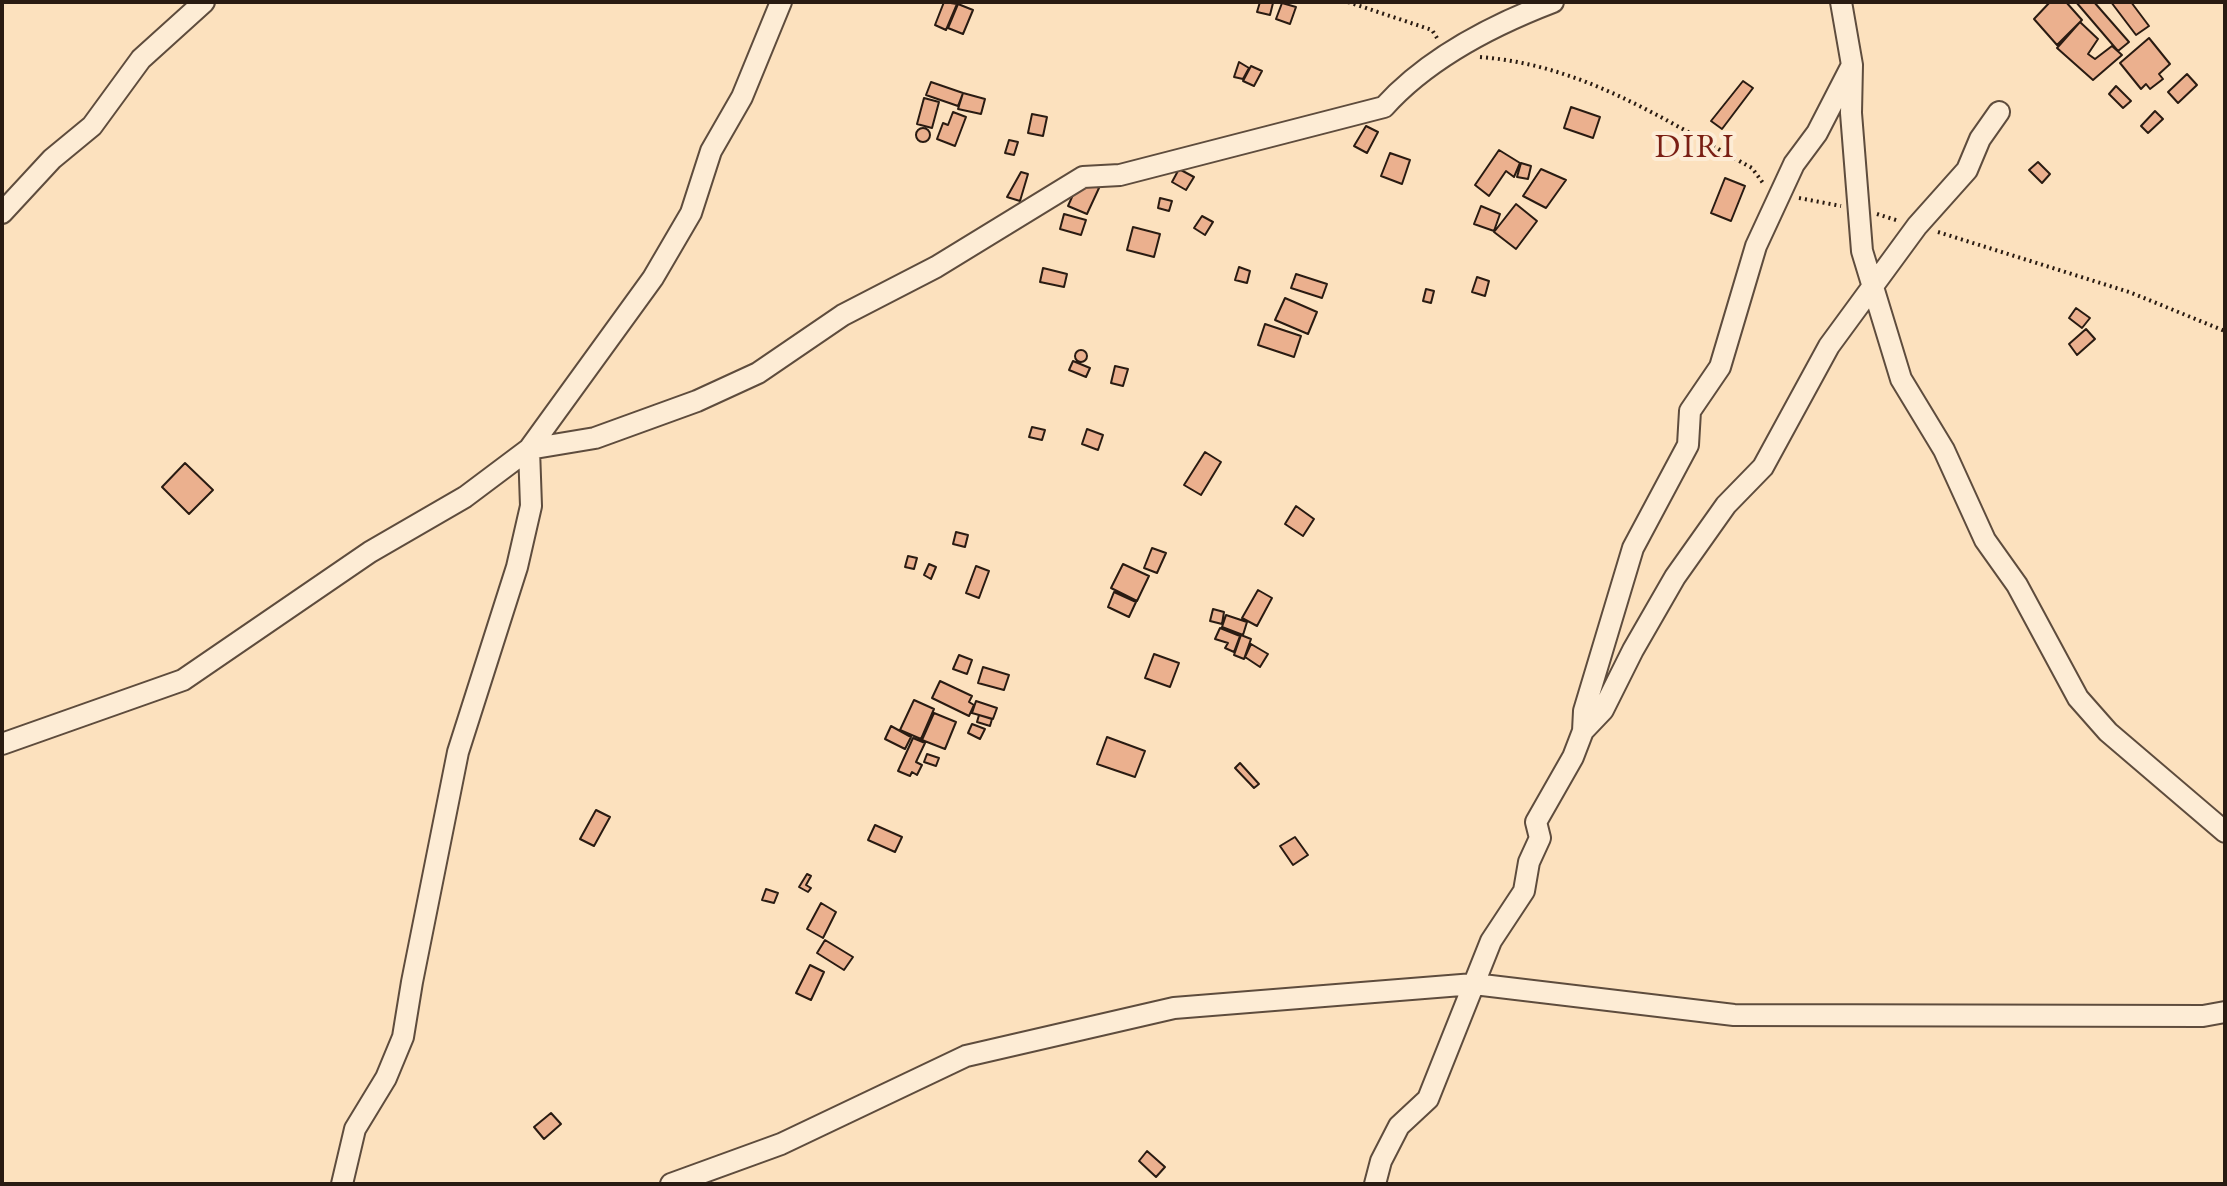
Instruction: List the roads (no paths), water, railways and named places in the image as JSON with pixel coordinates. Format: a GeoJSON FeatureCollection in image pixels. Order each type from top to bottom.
{"type":"FeatureCollection","features":[{"type":"Feature","properties":{"kind":"street"},"geometry":{"type":"LineString","coordinates":[[2,213],[19,199],[52,159],[92,126],[141,59],[204,2]]}},
{"type":"Feature","properties":{"kind":"street"},"geometry":{"type":"LineString","coordinates":[[2,744],[183,680],[370,552],[465,497],[529,449],[653,278],[691,213],[711,151],[742,97],[781,2]]}},
{"type":"Feature","properties":{"kind":"street"},"geometry":{"type":"LineString","coordinates":[[529,449],[595,438],[697,401],[758,373],[843,315],[936,267],[1083,177],[1120,175],[1384,107],[1408,81],[1447,55],[1553,2]]}},
{"type":"Feature","properties":{"kind":"street"},"geometry":{"type":"LineString","coordinates":[[1841,2],[1852,65],[1851,113],[1860,232],[1901,379],[1944,450],[1985,540],[2017,585],[2078,698],[2108,732],[2225,832]]}},
{"type":"Feature","properties":{"kind":"street"},"geometry":{"type":"LineString","coordinates":[[1375,1184],[1381,1161],[1399,1126],[1428,1099],[1491,941],[1524,891],[1529,862],[1540,838],[1536,822],[1573,757],[1583,731],[1584,711],[1633,548],[1688,445],[1690,411],[1720,367],[1760,236],[1794,164],[1817,133],[1852,65]]}},
{"type":"Feature","properties":{"kind":"street"},"geometry":{"type":"LineString","coordinates":[[1583,731],[1603,710],[1633,650],[1695,547],[1777,446],[1820,360],[1932,207],[1967,170],[1980,139],[1999,112]]}},
{"type":"Feature","properties":{"kind":"street"},"geometry":{"type":"LineString","coordinates":[[342,1184],[355,1129],[386,1078],[408,1017],[412,982],[458,752],[513,582],[531,506],[529,449]]}},
{"type":"Feature","properties":{"kind":"street"},"geometry":{"type":"LineString","coordinates":[[671,1184],[781,1144],[966,1056],[1174,1008],[1474,984],[1734,1015],[2203,1016],[2225,1012]]}},
{"type":"Feature","properties":{"kind":"district","name":"DIRI"},"geometry":{"type":"Point","coordinates":[1695,148]}}]}
